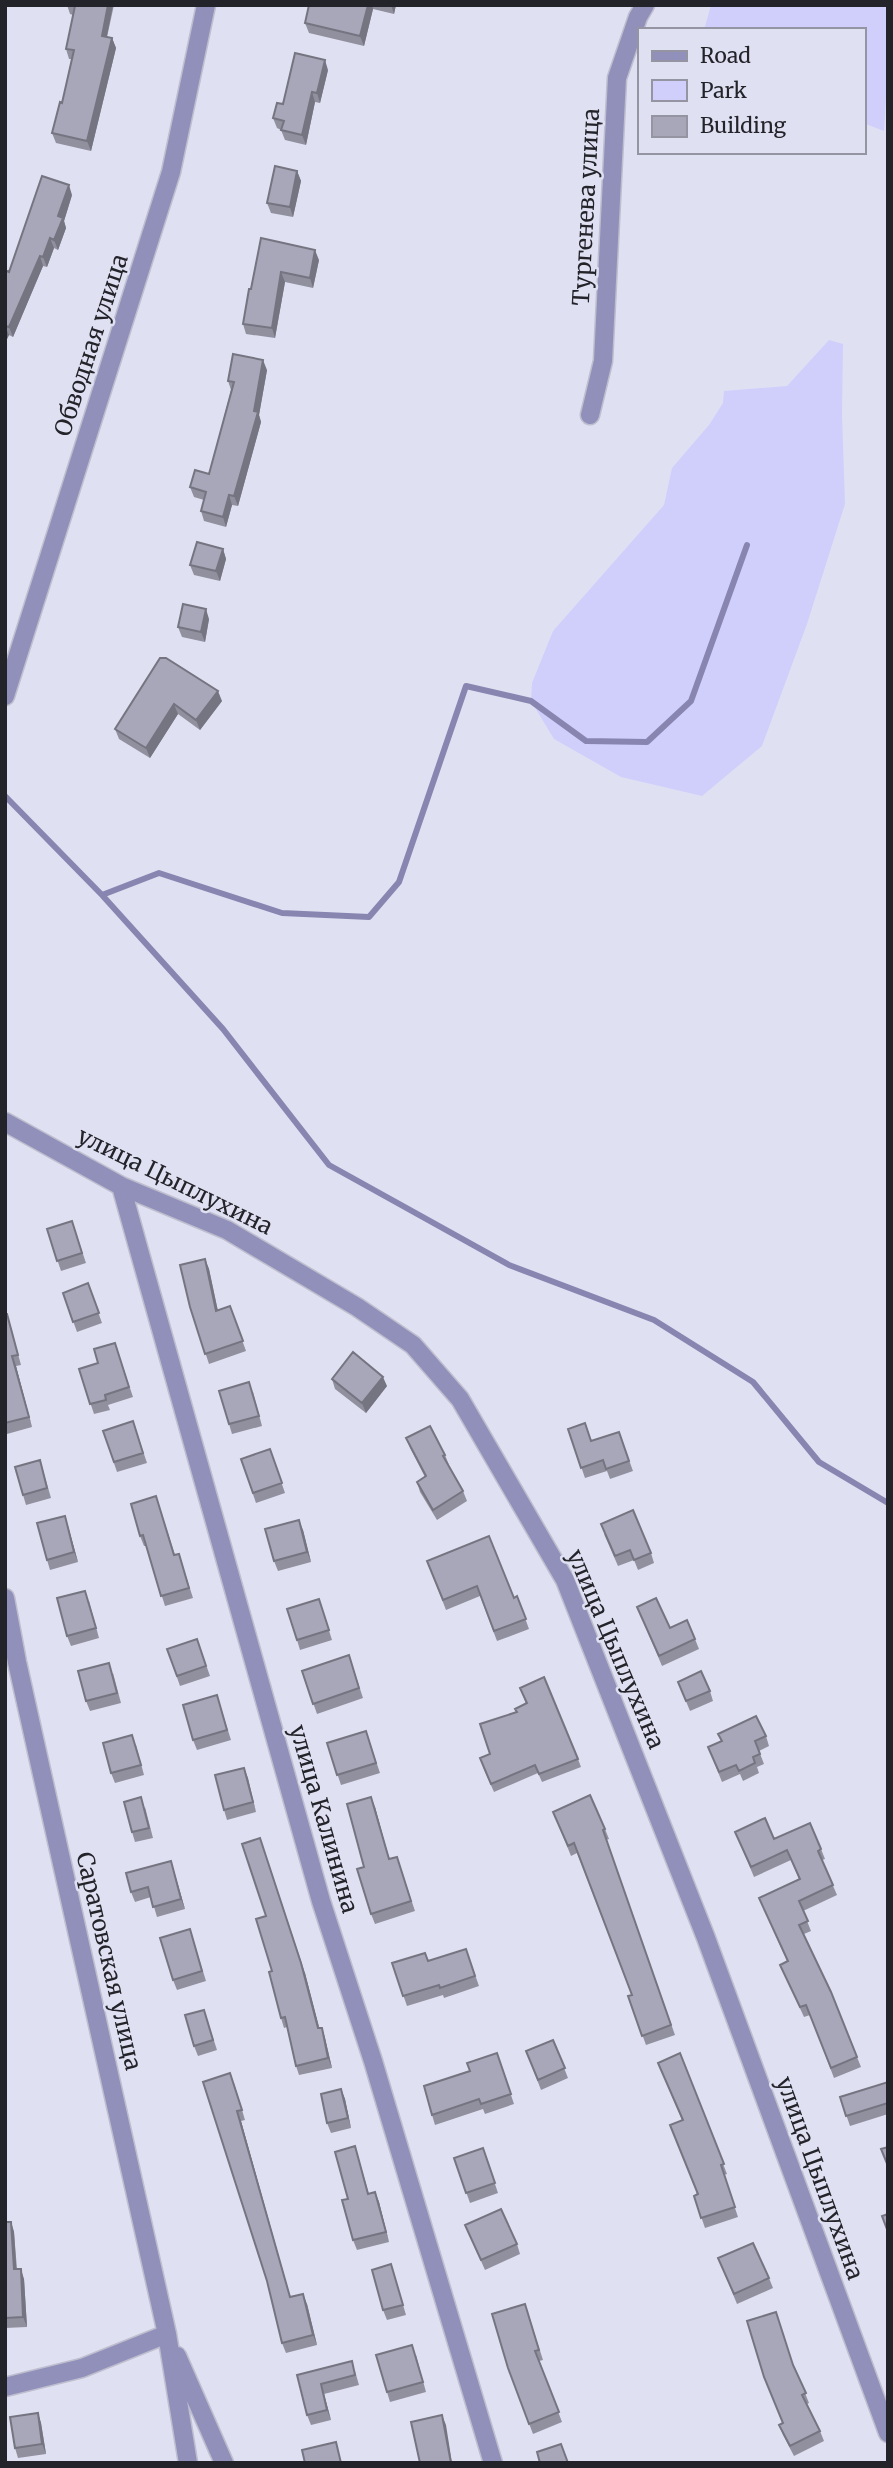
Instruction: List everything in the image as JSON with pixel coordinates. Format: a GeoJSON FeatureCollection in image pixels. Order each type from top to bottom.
{"type":"FeatureCollection","features":[{"type":"Feature","properties":{"kind":"street","name":"Обводная улица"},"geometry":{"type":"LineString","coordinates":[[5,696],[172,172],[206,5]]}},
{"type":"Feature","properties":{"kind":"street","name":"Тургенева улица"},"geometry":{"type":"LineString","coordinates":[[590,415],[603,361],[617,78],[638,17],[645,5]]}},
{"type":"Feature","properties":{"kind":"street","name":"улица Цыплухина"},"geometry":{"type":"LineString","coordinates":[[5,1122],[121,1186],[227,1230],[357,1307],[414,1345],[460,1399],[565,1580],[706,1938],[888,2433]]}},
{"type":"Feature","properties":{"kind":"street","name":"улица Калинина"},"geometry":{"type":"LineString","coordinates":[[121,1186],[321,1901],[373,2061],[493,2463]]}},
{"type":"Feature","properties":{"kind":"street","name":"Саратовская улица"},"geometry":{"type":"LineString","coordinates":[[5,1598],[11,1663],[167,2334],[188,2463]]}},
{"type":"Feature","properties":{"kind":"street","name":"Саратовская улица"},"geometry":{"type":"LineString","coordinates":[[167,2334],[224,2463]]}},
{"type":"Feature","properties":{"kind":"street"},"geometry":{"type":"LineString","coordinates":[[5,2387],[82,2368],[167,2334]]}},
{"type":"Feature","properties":{"kind":"green space"},"geometry":{"type":"Polygon","coordinates":[[[711,5],[888,5],[884,131],[865,124],[865,28],[705,28],[711,5]]]}},
{"type":"Feature","properties":{"kind":"green space"},"geometry":{"type":"Polygon","coordinates":[[[829,340],[843,344],[845,504],[807,624],[762,746],[702,796],[621,777],[554,739],[531,701],[532,683],[553,631],[664,505],[672,468],[709,425],[723,403],[724,391],[787,386],[829,340]]]}},
{"type":"Feature","properties":{"kind":"building"},"geometry":{"type":"Polygon","coordinates":[[[72,5],[108,5],[102,36],[112,38],[87,141],[52,133],[74,50],[66,49],[75,6],[72,5]]]}},
{"type":"Feature","properties":{"kind":"building"},"geometry":{"type":"Polygon","coordinates":[[[309,5],[368,5],[360,36],[305,23],[309,5]]]}},
{"type":"Feature","properties":{"kind":"building"},"geometry":{"type":"Polygon","coordinates":[[[295,53],[325,60],[317,93],[312,92],[302,135],[281,130],[284,121],[273,118],[277,103],[283,104],[295,53]]]}},
{"type":"Feature","properties":{"kind":"building"},"geometry":{"type":"Polygon","coordinates":[[[275,166],[297,171],[290,207],[267,203],[275,166]]]}},
{"type":"Feature","properties":{"kind":"building"},"geometry":{"type":"Polygon","coordinates":[[[42,176],[69,185],[58,216],[63,218],[54,240],[50,238],[43,257],[40,256],[9,327],[5,326],[5,270],[9,272],[42,176]]]}},
{"type":"Feature","properties":{"kind":"building"},"geometry":{"type":"Polygon","coordinates":[[[261,238],[315,250],[310,278],[281,272],[272,328],[243,324],[261,238]]]}},
{"type":"Feature","properties":{"kind":"building"},"geometry":{"type":"Polygon","coordinates":[[[233,354],[263,360],[254,411],[258,412],[234,496],[229,495],[223,517],[201,511],[206,492],[190,487],[195,470],[209,474],[234,382],[228,381],[233,354]]]}},
{"type":"Feature","properties":{"kind":"building"},"geometry":{"type":"Polygon","coordinates":[[[197,542],[223,549],[216,571],[190,565],[197,542]]]}},
{"type":"Feature","properties":{"kind":"building"},"geometry":{"type":"Polygon","coordinates":[[[183,604],[206,609],[201,632],[178,627],[183,604]]]}},
{"type":"Feature","properties":{"kind":"building"},"geometry":{"type":"Polygon","coordinates":[[[160,658],[166,658],[218,691],[196,720],[174,704],[146,748],[115,729],[160,658]]]}},
{"type":"Feature","properties":{"kind":"building"},"geometry":{"type":"Polygon","coordinates":[[[72,1221],[82,1253],[57,1261],[47,1229],[72,1221]]]}},
{"type":"Feature","properties":{"kind":"building"},"geometry":{"type":"Polygon","coordinates":[[[205,1259],[216,1311],[230,1306],[243,1341],[205,1354],[180,1265],[205,1259]]]}},
{"type":"Feature","properties":{"kind":"building"},"geometry":{"type":"Polygon","coordinates":[[[88,1283],[99,1313],[73,1322],[63,1293],[88,1283]]]}},
{"type":"Feature","properties":{"kind":"building"},"geometry":{"type":"Polygon","coordinates":[[[5,1314],[18,1355],[12,1356],[29,1417],[5,1423],[5,1314]]]}},
{"type":"Feature","properties":{"kind":"building"},"geometry":{"type":"Polygon","coordinates":[[[115,1343],[129,1387],[105,1395],[106,1400],[90,1404],[79,1369],[98,1363],[94,1349],[115,1343]]]}},
{"type":"Feature","properties":{"kind":"building"},"geometry":{"type":"Polygon","coordinates":[[[353,1352],[383,1377],[362,1403],[332,1379],[353,1352]]]}},
{"type":"Feature","properties":{"kind":"building"},"geometry":{"type":"Polygon","coordinates":[[[249,1382],[259,1416],[229,1424],[219,1391],[249,1382]]]}},
{"type":"Feature","properties":{"kind":"building"},"geometry":{"type":"Polygon","coordinates":[[[133,1421],[143,1453],[114,1462],[103,1431],[133,1421]]]}},
{"type":"Feature","properties":{"kind":"building"},"geometry":{"type":"Polygon","coordinates":[[[585,1423],[591,1441],[619,1432],[629,1461],[606,1469],[603,1460],[581,1468],[568,1429],[585,1423]]]}},
{"type":"Feature","properties":{"kind":"building"},"geometry":{"type":"Polygon","coordinates":[[[430,1426],[463,1491],[433,1510],[417,1482],[426,1476],[406,1438],[430,1426]]]}},
{"type":"Feature","properties":{"kind":"building"},"geometry":{"type":"Polygon","coordinates":[[[270,1449],[282,1483],[253,1493],[241,1459],[270,1449]]]}},
{"type":"Feature","properties":{"kind":"building"},"geometry":{"type":"Polygon","coordinates":[[[40,1460],[47,1488],[23,1495],[15,1467],[40,1460]]]}},
{"type":"Feature","properties":{"kind":"building"},"geometry":{"type":"Polygon","coordinates":[[[156,1496],[174,1555],[179,1554],[189,1588],[161,1596],[131,1504],[156,1496]]]}},
{"type":"Feature","properties":{"kind":"building"},"geometry":{"type":"Polygon","coordinates":[[[633,1510],[651,1553],[634,1560],[630,1550],[615,1556],[601,1524],[633,1510]]]}},
{"type":"Feature","properties":{"kind":"building"},"geometry":{"type":"Polygon","coordinates":[[[65,1516],[74,1552],[47,1560],[37,1523],[65,1516]]]}},
{"type":"Feature","properties":{"kind":"building"},"geometry":{"type":"Polygon","coordinates":[[[299,1520],[307,1552],[274,1561],[265,1529],[299,1520]]]}},
{"type":"Feature","properties":{"kind":"building"},"geometry":{"type":"Polygon","coordinates":[[[489,1536],[514,1598],[517,1596],[526,1619],[494,1631],[477,1586],[443,1600],[427,1561],[489,1536]]]}},
{"type":"Feature","properties":{"kind":"building"},"geometry":{"type":"Polygon","coordinates":[[[85,1591],[96,1628],[67,1636],[57,1598],[85,1591]]]}},
{"type":"Feature","properties":{"kind":"building"},"geometry":{"type":"Polygon","coordinates":[[[656,1598],[670,1628],[687,1620],[695,1639],[659,1656],[637,1607],[656,1598]]]}},
{"type":"Feature","properties":{"kind":"building"},"geometry":{"type":"Polygon","coordinates":[[[319,1599],[329,1630],[297,1640],[287,1609],[319,1599]]]}},
{"type":"Feature","properties":{"kind":"building"},"geometry":{"type":"Polygon","coordinates":[[[197,1639],[206,1666],[177,1676],[167,1649],[197,1639]]]}},
{"type":"Feature","properties":{"kind":"building"},"geometry":{"type":"Polygon","coordinates":[[[349,1655],[359,1688],[313,1704],[302,1671],[349,1655]]]}},
{"type":"Feature","properties":{"kind":"building"},"geometry":{"type":"Polygon","coordinates":[[[109,1663],[117,1693],[86,1701],[78,1671],[109,1663]]]}},
{"type":"Feature","properties":{"kind":"building"},"geometry":{"type":"Polygon","coordinates":[[[701,1671],[710,1691],[686,1701],[678,1682],[701,1671]]]}},
{"type":"Feature","properties":{"kind":"building"},"geometry":{"type":"Polygon","coordinates":[[[544,1677],[578,1759],[539,1774],[535,1765],[491,1784],[480,1758],[490,1754],[480,1724],[517,1712],[515,1709],[527,1703],[520,1688],[544,1677]]]}},
{"type":"Feature","properties":{"kind":"building"},"geometry":{"type":"Polygon","coordinates":[[[217,1695],[227,1730],[193,1740],[183,1705],[217,1695]]]}},
{"type":"Feature","properties":{"kind":"building"},"geometry":{"type":"Polygon","coordinates":[[[756,1716],[766,1736],[755,1741],[760,1754],[753,1757],[755,1763],[739,1771],[736,1765],[719,1772],[708,1747],[722,1741],[718,1734],[756,1716]]]}},
{"type":"Feature","properties":{"kind":"building"},"geometry":{"type":"Polygon","coordinates":[[[366,1731],[376,1763],[337,1775],[327,1743],[366,1731]]]}},
{"type":"Feature","properties":{"kind":"building"},"geometry":{"type":"Polygon","coordinates":[[[132,1735],[141,1765],[111,1773],[103,1743],[132,1735]]]}},
{"type":"Feature","properties":{"kind":"building"},"geometry":{"type":"Polygon","coordinates":[[[244,1768],[253,1802],[224,1810],[215,1775],[244,1768]]]}},
{"type":"Feature","properties":{"kind":"building"},"geometry":{"type":"Polygon","coordinates":[[[590,1795],[605,1829],[603,1830],[671,2025],[642,2036],[628,1996],[632,1995],[574,1843],[568,1846],[553,1812],[590,1795]]]}},
{"type":"Feature","properties":{"kind":"building"},"geometry":{"type":"Polygon","coordinates":[[[141,1797],[149,1828],[132,1832],[124,1802],[141,1797]]]}},
{"type":"Feature","properties":{"kind":"building"},"geometry":{"type":"Polygon","coordinates":[[[371,1797],[389,1859],[397,1857],[411,1901],[371,1914],[357,1869],[364,1867],[347,1804],[371,1797]]]}},
{"type":"Feature","properties":{"kind":"building"},"geometry":{"type":"Polygon","coordinates":[[[765,1818],[774,1839],[810,1823],[821,1849],[818,1851],[833,1885],[799,1901],[808,1921],[799,1925],[831,1992],[857,2057],[831,2068],[806,2005],[800,2007],[780,1965],[788,1961],[759,1898],[800,1879],[787,1850],[751,1867],[735,1832],[765,1818]]]}},
{"type":"Feature","properties":{"kind":"building"},"geometry":{"type":"Polygon","coordinates":[[[260,1838],[301,1963],[318,2028],[322,2028],[328,2058],[296,2066],[285,2017],[281,2018],[269,1972],[272,1971],[256,1919],[266,1916],[242,1844],[260,1838]]]}},
{"type":"Feature","properties":{"kind":"building"},"geometry":{"type":"Polygon","coordinates":[[[171,1861],[181,1899],[153,1907],[148,1887],[131,1892],[126,1873],[171,1861]]]}},
{"type":"Feature","properties":{"kind":"building"},"geometry":{"type":"Polygon","coordinates":[[[190,1929],[202,1971],[173,1980],[160,1938],[190,1929]]]}},
{"type":"Feature","properties":{"kind":"building"},"geometry":{"type":"Polygon","coordinates":[[[466,1949],[475,1976],[440,1988],[439,1985],[403,1996],[392,1963],[425,1953],[428,1961],[466,1949]]]}},
{"type":"Feature","properties":{"kind":"building"},"geometry":{"type":"Polygon","coordinates":[[[204,2010],[213,2040],[194,2046],[185,2015],[204,2010]]]}},
{"type":"Feature","properties":{"kind":"building"},"geometry":{"type":"Polygon","coordinates":[[[553,2040],[565,2068],[538,2080],[526,2051],[553,2040]]]}},
{"type":"Feature","properties":{"kind":"building"},"geometry":{"type":"Polygon","coordinates":[[[497,2053],[511,2094],[481,2104],[479,2099],[432,2115],[424,2086],[470,2071],[467,2063],[497,2053]]]}},
{"type":"Feature","properties":{"kind":"building"},"geometry":{"type":"Polygon","coordinates":[[[680,2053],[724,2164],[721,2165],[735,2207],[701,2218],[694,2196],[698,2194],[670,2125],[683,2120],[658,2063],[680,2053]]]}},
{"type":"Feature","properties":{"kind":"building"},"geometry":{"type":"Polygon","coordinates":[[[230,2073],[242,2110],[237,2111],[290,2297],[303,2294],[313,2335],[282,2343],[267,2281],[203,2082],[230,2073]]]}},
{"type":"Feature","properties":{"kind":"building"},"geometry":{"type":"Polygon","coordinates":[[[888,2082],[888,2103],[846,2116],[840,2097],[888,2082]]]}},
{"type":"Feature","properties":{"kind":"building"},"geometry":{"type":"Polygon","coordinates":[[[341,2089],[348,2118],[327,2123],[321,2094],[341,2089]]]}},
{"type":"Feature","properties":{"kind":"building"},"geometry":{"type":"Polygon","coordinates":[[[355,2146],[368,2194],[375,2192],[386,2232],[353,2240],[342,2200],[348,2199],[335,2152],[355,2146]]]}},
{"type":"Feature","properties":{"kind":"building"},"geometry":{"type":"Polygon","coordinates":[[[888,2147],[888,2166],[881,2149],[888,2147]]]}},
{"type":"Feature","properties":{"kind":"building"},"geometry":{"type":"Polygon","coordinates":[[[483,2148],[495,2183],[466,2193],[454,2158],[483,2148]]]}},
{"type":"Feature","properties":{"kind":"building"},"geometry":{"type":"Polygon","coordinates":[[[501,2209],[517,2244],[481,2260],[465,2225],[501,2209]]]}},
{"type":"Feature","properties":{"kind":"building"},"geometry":{"type":"Polygon","coordinates":[[[888,2214],[888,2232],[882,2216],[888,2214]]]}},
{"type":"Feature","properties":{"kind":"building"},"geometry":{"type":"Polygon","coordinates":[[[5,2222],[11,2222],[14,2269],[21,2269],[23,2317],[5,2318],[5,2222]]]}},
{"type":"Feature","properties":{"kind":"building"},"geometry":{"type":"Polygon","coordinates":[[[753,2243],[769,2278],[734,2294],[718,2258],[753,2243]]]}},
{"type":"Feature","properties":{"kind":"building"},"geometry":{"type":"Polygon","coordinates":[[[391,2264],[403,2305],[383,2310],[372,2270],[391,2264]]]}},
{"type":"Feature","properties":{"kind":"building"},"geometry":{"type":"Polygon","coordinates":[[[525,2304],[539,2350],[535,2351],[559,2412],[529,2424],[492,2314],[525,2304]]]}},
{"type":"Feature","properties":{"kind":"building"},"geometry":{"type":"Polygon","coordinates":[[[776,2312],[793,2365],[806,2393],[802,2395],[820,2431],[790,2446],[779,2425],[783,2423],[764,2377],[747,2321],[776,2312]]]}},
{"type":"Feature","properties":{"kind":"building"},"geometry":{"type":"Polygon","coordinates":[[[412,2345],[423,2382],[387,2392],[376,2355],[412,2345]]]}},
{"type":"Feature","properties":{"kind":"building"},"geometry":{"type":"Polygon","coordinates":[[[352,2361],[355,2375],[321,2384],[327,2410],[307,2415],[297,2375],[352,2361]]]}},
{"type":"Feature","properties":{"kind":"building"},"geometry":{"type":"Polygon","coordinates":[[[38,2413],[42,2444],[15,2448],[10,2417],[38,2413]]]}},
{"type":"Feature","properties":{"kind":"building"},"geometry":{"type":"Polygon","coordinates":[[[442,2415],[451,2463],[420,2463],[411,2422],[442,2415]]]}},
{"type":"Feature","properties":{"kind":"building"},"geometry":{"type":"Polygon","coordinates":[[[336,2442],[341,2463],[305,2463],[302,2450],[336,2442]]]}},
{"type":"Feature","properties":{"kind":"building"},"geometry":{"type":"Polygon","coordinates":[[[561,2444],[568,2463],[540,2463],[537,2452],[561,2444]]]}},
{"type":"Feature","properties":{"kind":"waterway"},"geometry":{"type":"LineString","coordinates":[[102,895],[159,873],[282,913],[369,917],[399,882],[466,686],[531,701],[586,741],[647,742],[691,701],[747,545]]}},
{"type":"Feature","properties":{"kind":"waterway"},"geometry":{"type":"LineString","coordinates":[[5,796],[102,895],[223,1029],[329,1165],[509,1265],[654,1320],[753,1382],[819,1462],[888,1503]]}}]}
